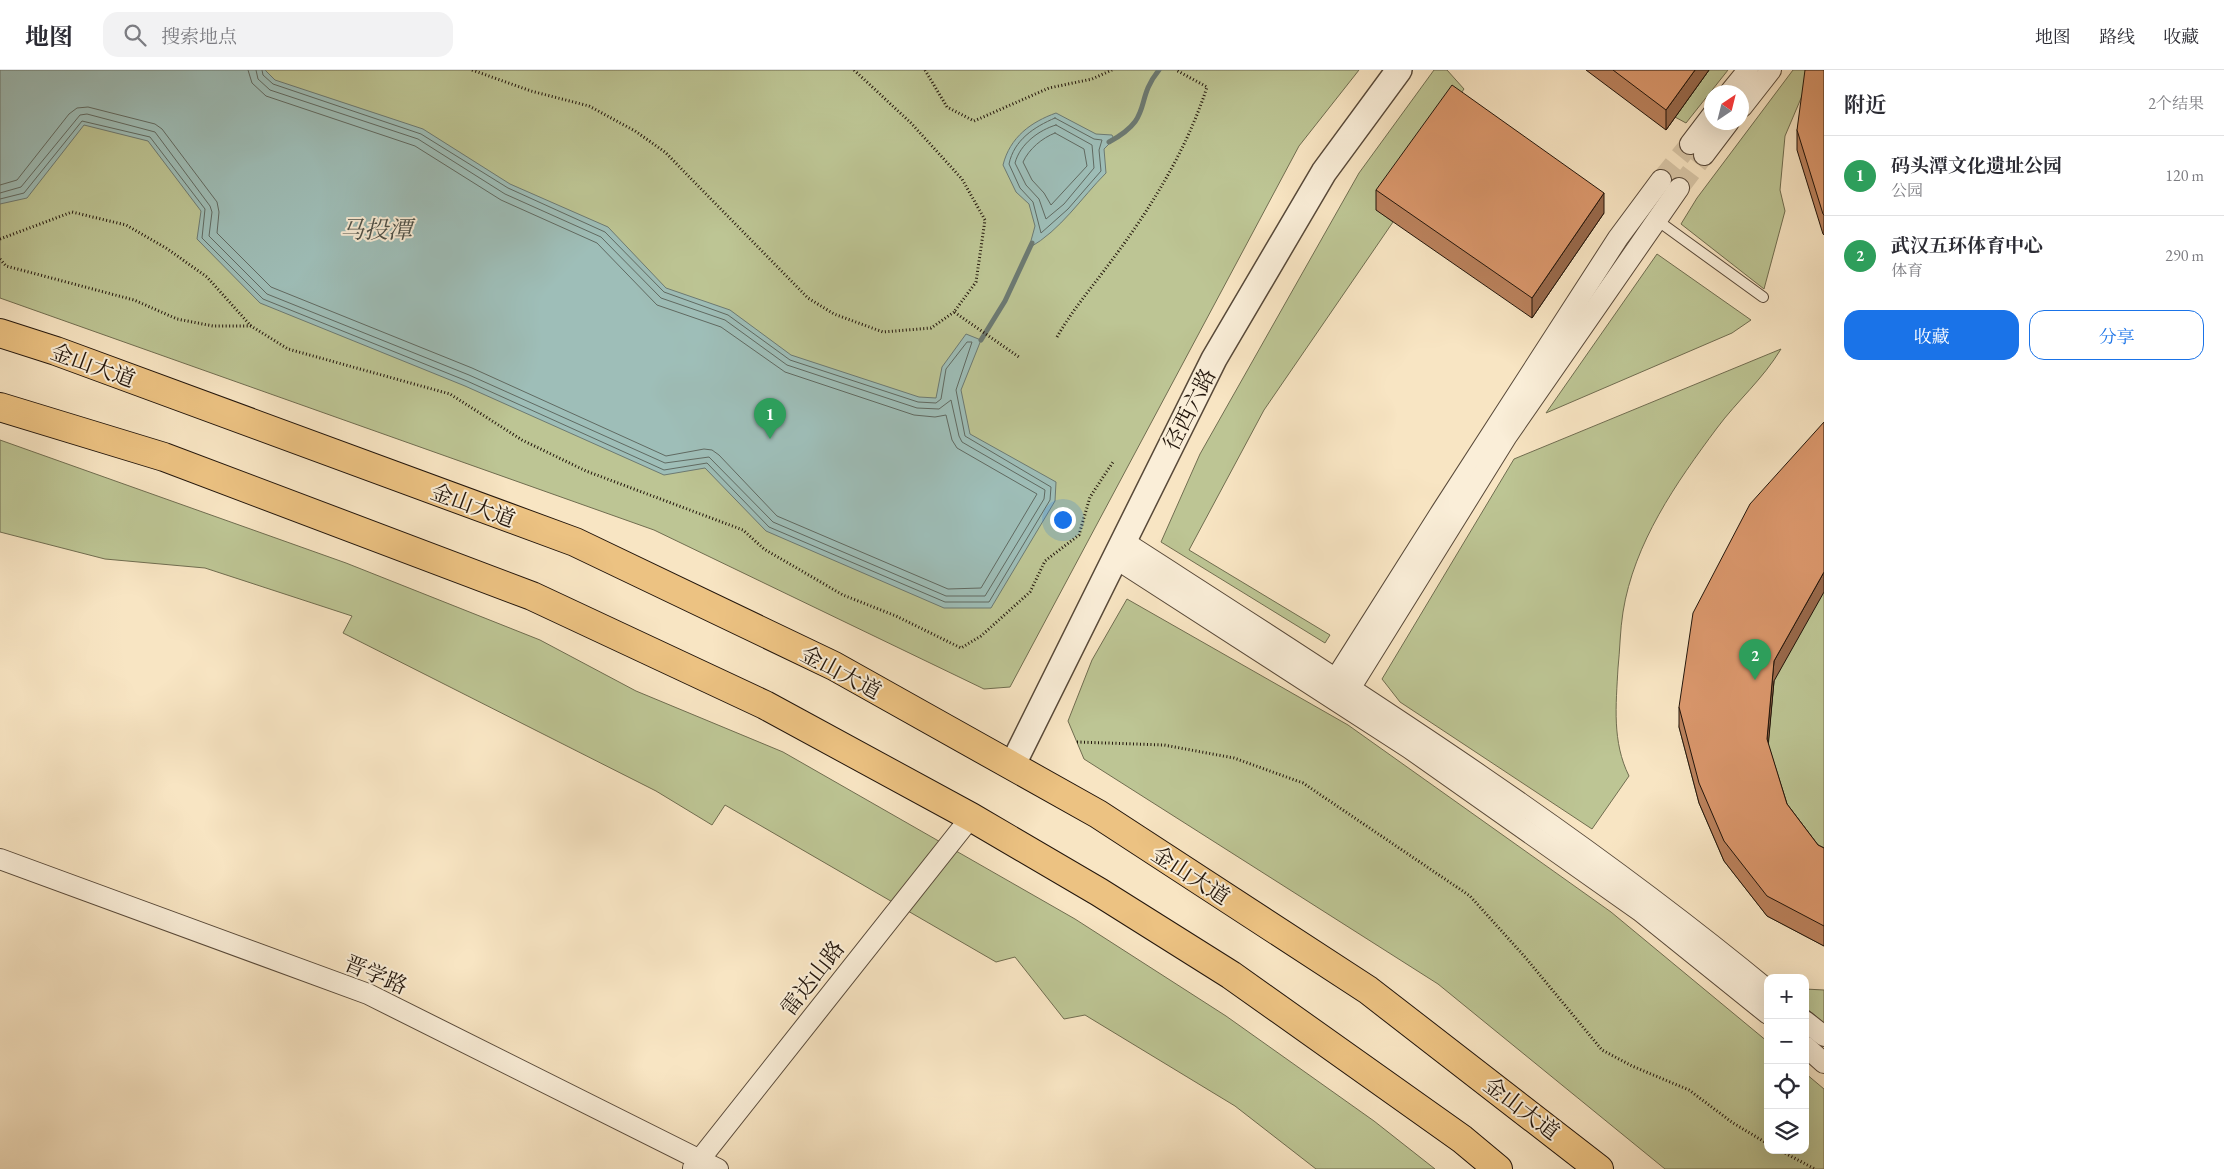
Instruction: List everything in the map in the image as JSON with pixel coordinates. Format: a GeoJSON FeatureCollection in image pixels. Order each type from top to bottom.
{"type":"FeatureCollection","features":[{"type":"Feature","properties":{"kind":"main road","name":"金山大道"},"geometry":{"type":"LineString","coordinates":[[0,333],[75,358],[575,542],[834,666],[1098,814],[1368,990],[1599,1169]]}},
{"type":"Feature","properties":{"kind":"main road"},"geometry":{"type":"LineString","coordinates":[[0,407],[164,457],[532,596],[765,705],[971,817],[1099,892],[1231,974],[1462,1140],[1498,1169]]}},
{"type":"Feature","properties":{"kind":"street","name":"径西六路"},"geometry":{"type":"LineString","coordinates":[[1012,766],[1214,359],[1324,172],[1398,70]]}},
{"type":"Feature","properties":{"kind":"street"},"geometry":{"type":"LineString","coordinates":[[1736,85],[1748,70]]}},
{"type":"Feature","properties":{"kind":"street"},"geometry":{"type":"LineString","coordinates":[[1749,98],[1771,70]]}},
{"type":"Feature","properties":{"kind":"street"},"geometry":{"type":"LineString","coordinates":[[1705,130],[1697,149],[1720,130]]}},
{"type":"Feature","properties":{"kind":"street"},"geometry":{"type":"LineString","coordinates":[[1338,691],[1507,436],[1649,214],[1661,180]]}},
{"type":"Feature","properties":{"kind":"street"},"geometry":{"type":"LineString","coordinates":[[1649,214],[1679,188]]}},
{"type":"Feature","properties":{"kind":"street"},"geometry":{"type":"LineString","coordinates":[[1119,549],[1338,691],[1523,805],[1609,866],[1764,987]]}},
{"type":"Feature","properties":{"kind":"street"},"geometry":{"type":"LineString","coordinates":[[1338,691],[1409,748],[1640,911],[1764,1011]]}},
{"type":"Feature","properties":{"kind":"street","name":"雷达山路"},"geometry":{"type":"LineString","coordinates":[[703,1166],[971,817]]}},
{"type":"Feature","properties":{"kind":"street","name":"晋学路"},"geometry":{"type":"LineString","coordinates":[[0,859],[368,994],[703,1166]]}},
{"type":"Feature","properties":{"kind":"street"},"geometry":{"type":"LineString","coordinates":[[1809,1024],[1824,1036]]}},
{"type":"Feature","properties":{"kind":"street"},"geometry":{"type":"LineString","coordinates":[[1809,1050],[1824,1063]]}},
{"type":"Feature","properties":{"kind":"lane"},"geometry":{"type":"LineString","coordinates":[[1649,214],[1763,297]]}},
{"type":"Feature","properties":{"kind":"path"},"geometry":{"type":"LineString","coordinates":[[472,70],[530,91],[589,106],[635,131],[665,152],[808,298],[834,314],[883,332],[931,328],[954,312],[976,282],[985,220],[962,179],[910,123],[854,70]]}},
{"type":"Feature","properties":{"kind":"path"},"geometry":{"type":"LineString","coordinates":[[925,70],[948,107],[974,121],[1042,91],[1092,79],[1112,70]]}},
{"type":"Feature","properties":{"kind":"path"},"geometry":{"type":"LineString","coordinates":[[1057,337],[1071,312],[1137,225],[1182,148],[1207,87],[1176,70]]}},
{"type":"Feature","properties":{"kind":"path"},"geometry":{"type":"LineString","coordinates":[[0,239],[72,212],[126,226],[166,248],[207,277],[251,326],[288,349],[450,394],[522,440],[586,471],[744,530],[764,549],[843,595],[896,616],[961,648],[982,636],[1030,592],[1045,561],[1079,535],[1090,496],[1112,462]]}},
{"type":"Feature","properties":{"kind":"path"},"geometry":{"type":"LineString","coordinates":[[0,259],[6,266],[134,300],[177,319],[213,326],[251,326]]}},
{"type":"Feature","properties":{"kind":"path"},"geometry":{"type":"LineString","coordinates":[[954,312],[1019,357]]}},
{"type":"Feature","properties":{"kind":"path"},"geometry":{"type":"LineString","coordinates":[[1077,742],[1164,745],[1234,758],[1303,783],[1470,896],[1526,957],[1602,1050],[1632,1066],[1690,1090],[1733,1124],[1764,1142]]}},
{"type":"Feature","properties":{"kind":"path"},"geometry":{"type":"LineString","coordinates":[[1787,1154],[1815,1169]]}},
{"type":"Feature","properties":{"kind":"green space"},"geometry":{"type":"Polygon","coordinates":[[[0,70],[1359,70],[1299,146],[1010,687],[984,689],[654,530],[0,298],[0,70]]]}},
{"type":"Feature","properties":{"kind":"green space"},"geometry":{"type":"Polygon","coordinates":[[[1434,70],[1447,70],[1464,89],[1377,210],[1393,222],[1264,410],[1189,550],[1330,635],[1325,643],[1161,542],[1200,454],[1359,173],[1434,70]]]}},
{"type":"Feature","properties":{"kind":"green space"},"geometry":{"type":"Polygon","coordinates":[[[1709,70],[1728,70],[1716,85],[1704,85],[1704,100],[1686,123],[1675,117],[1709,70]]]}},
{"type":"Feature","properties":{"kind":"green space"},"geometry":{"type":"Polygon","coordinates":[[[1793,70],[1813,70],[1785,136],[1780,190],[1785,211],[1764,289],[1681,224],[1697,198],[1793,70]]]}},
{"type":"Feature","properties":{"kind":"green space"},"geometry":{"type":"Polygon","coordinates":[[[1657,254],[1751,320],[1732,333],[1546,413],[1657,254]]]}},
{"type":"Feature","properties":{"kind":"green space"},"geometry":{"type":"Polygon","coordinates":[[[1781,349],[1766,370],[1717,428],[1672,492],[1647,538],[1637,562],[1623,612],[1616,696],[1616,723],[1620,750],[1629,776],[1592,829],[1400,702],[1382,679],[1514,459],[1781,349]]]}},
{"type":"Feature","properties":{"kind":"green space"},"geometry":{"type":"Polygon","coordinates":[[[0,440],[346,563],[540,640],[636,691],[783,752],[1075,919],[1226,1016],[1374,1121],[1435,1169],[1316,1169],[1235,1106],[1085,1015],[1064,1019],[1015,957],[996,962],[725,805],[712,825],[656,791],[343,633],[352,616],[205,568],[105,559],[0,532],[0,440]]]}},
{"type":"Feature","properties":{"kind":"green space"},"geometry":{"type":"Polygon","coordinates":[[[1824,442],[1824,946],[1767,916],[1724,861],[1699,803],[1679,727],[1693,633],[1824,442]]]}},
{"type":"Feature","properties":{"kind":"green space"},"geometry":{"type":"Polygon","coordinates":[[[1127,599],[1348,725],[1611,912],[1764,1039],[1764,1154],[1809,1154],[1809,1076],[1824,1089],[1824,1169],[1665,1169],[1438,984],[1084,759],[1068,721],[1092,660],[1127,599]]]}},
{"type":"Feature","properties":{"kind":"green space"},"geometry":{"type":"Polygon","coordinates":[[[1809,989],[1824,990],[1824,1023],[1809,1010],[1809,989]]]}},
{"type":"Feature","properties":{"kind":"water","name":"马投潭"},"geometry":{"type":"Polygon","coordinates":[[[0,70],[265,70],[275,80],[423,129],[510,184],[608,227],[666,288],[730,310],[791,355],[919,397],[936,398],[942,367],[966,334],[981,340],[961,390],[970,434],[1056,482],[1055,501],[991,608],[944,608],[766,531],[705,468],[664,475],[465,386],[260,303],[197,239],[201,211],[148,141],[84,125],[27,198],[0,204],[0,70]]]}},
{"type":"Feature","properties":{"kind":"water"},"geometry":{"type":"Polygon","coordinates":[[[1056,113],[1096,134],[1112,135],[1114,139],[1104,149],[1106,173],[1061,223],[1029,248],[1035,226],[1029,204],[1016,192],[1003,165],[1011,146],[1023,132],[1038,121],[1056,113]]]}},
{"type":"Feature","properties":{"kind":"building"},"geometry":{"type":"Polygon","coordinates":[[[1613,70],[1695,70],[1666,110],[1613,70]]]}},
{"type":"Feature","properties":{"kind":"building"},"geometry":{"type":"Polygon","coordinates":[[[1805,70],[1824,70],[1824,215],[1797,130],[1805,70]]]}},
{"type":"Feature","properties":{"kind":"building"},"geometry":{"type":"Polygon","coordinates":[[[1452,85],[1604,193],[1532,298],[1376,190],[1452,85]]]}},
{"type":"Feature","properties":{"kind":"building"},"geometry":{"type":"Polygon","coordinates":[[[1824,422],[1824,572],[1774,661],[1767,739],[1787,804],[1818,845],[1824,848],[1824,926],[1767,896],[1724,841],[1699,783],[1679,707],[1693,613],[1750,504],[1824,422]]]}},
{"type":"Feature","properties":{"kind":"waterway"},"geometry":{"type":"LineString","coordinates":[[1109,142],[1133,125],[1142,109],[1151,81],[1159,70]]}},
{"type":"Feature","properties":{"kind":"waterway"},"geometry":{"type":"LineString","coordinates":[[981,340],[1005,301],[1032,243]]}},
{"type":"Feature","properties":{"kind":"tunnel"},"geometry":{"type":"LineString","coordinates":[[1661,180],[1690,144]]}},
{"type":"Feature","properties":{"kind":"tunnel"},"geometry":{"type":"LineString","coordinates":[[1679,188],[1704,155]]}},
{"type":"Feature","properties":{"kind":"place","name":"码头潭文化遗址公园"},"geometry":{"type":"Point","coordinates":[770,439]}},
{"type":"Feature","properties":{"kind":"place","name":"武汉五环体育中心"},"geometry":{"type":"Point","coordinates":[1755,680]}}]}
